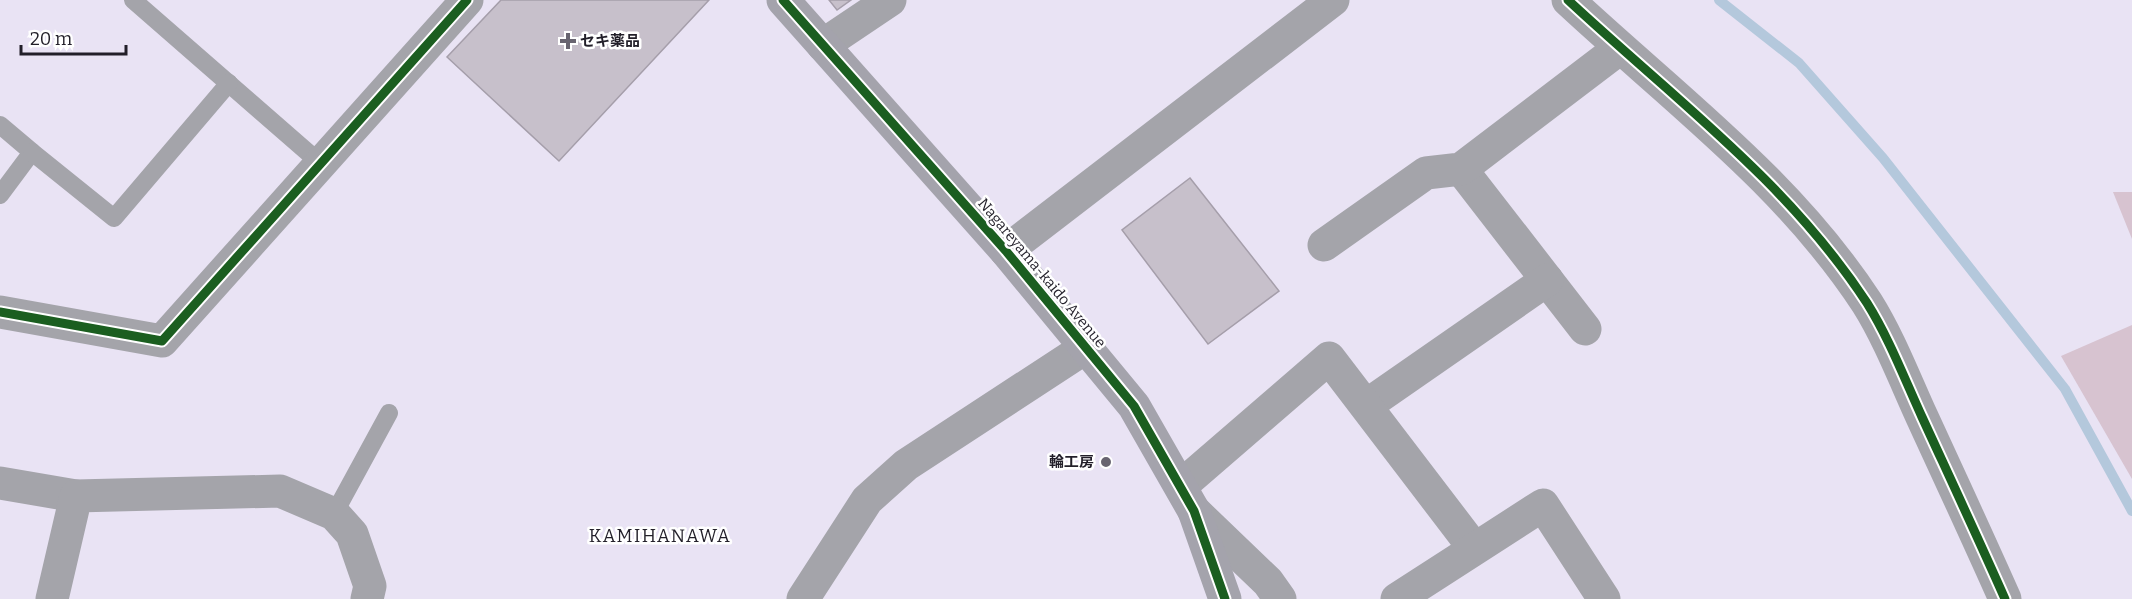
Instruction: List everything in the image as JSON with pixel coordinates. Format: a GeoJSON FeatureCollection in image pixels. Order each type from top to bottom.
{"type":"FeatureCollection","features":[{"type":"Feature","properties":{"kind":"street"},"geometry":{"type":"LineString","coordinates":[[0,312],[162,341],[467,0]]}},
{"type":"Feature","properties":{"kind":"street","name":"Nagareyama-kaido Avenue"},"geometry":{"type":"LineString","coordinates":[[783,0],[1006,250],[1134,406],[1188,498],[1225,599]]}},
{"type":"Feature","properties":{"kind":"street"},"geometry":{"type":"LineString","coordinates":[[823,45],[890,0]]}},
{"type":"Feature","properties":{"kind":"street"},"geometry":{"type":"LineString","coordinates":[[1006,250],[1333,0]]}},
{"type":"Feature","properties":{"kind":"street"},"geometry":{"type":"LineString","coordinates":[[1569,0],[1620,48],[1689,106],[1768,181],[1825,246],[1868,304],[1909,388],[2005,599]]}},
{"type":"Feature","properties":{"kind":"street"},"geometry":{"type":"LineString","coordinates":[[1324,245],[1426,173],[1461,169],[1620,48]]}},
{"type":"Feature","properties":{"kind":"street"},"geometry":{"type":"LineString","coordinates":[[1461,169],[1585,329]]}},
{"type":"Feature","properties":{"kind":"street"},"geometry":{"type":"LineString","coordinates":[[1367,405],[1547,280]]}},
{"type":"Feature","properties":{"kind":"street"},"geometry":{"type":"LineString","coordinates":[[803,599],[867,500],[906,465],[1085,348]]}},
{"type":"Feature","properties":{"kind":"street"},"geometry":{"type":"LineString","coordinates":[[1280,599],[1268,582],[1188,498],[1329,358],[1474,548]]}},
{"type":"Feature","properties":{"kind":"street"},"geometry":{"type":"LineString","coordinates":[[0,483],[76,496],[280,491],[334,514],[352,534],[370,586],[367,599]]}},
{"type":"Feature","properties":{"kind":"street"},"geometry":{"type":"LineString","coordinates":[[52,599],[76,496]]}},
{"type":"Feature","properties":{"kind":"street"},"geometry":{"type":"LineString","coordinates":[[1397,599],[1543,505],[1604,599]]}},
{"type":"Feature","properties":{"kind":"lane"},"geometry":{"type":"LineString","coordinates":[[134,0],[320,163]]}},
{"type":"Feature","properties":{"kind":"lane"},"geometry":{"type":"LineString","coordinates":[[0,125],[114,218],[229,83]]}},
{"type":"Feature","properties":{"kind":"lane"},"geometry":{"type":"LineString","coordinates":[[0,195],[32,152]]}},
{"type":"Feature","properties":{"kind":"lane"},"geometry":{"type":"LineString","coordinates":[[334,514],[389,413]]}},
{"type":"Feature","properties":{"kind":"shaded area"},"geometry":{"type":"Polygon","coordinates":[[[2113,192],[2132,192],[2132,239],[2113,192]]]}},
{"type":"Feature","properties":{"kind":"shaded area"},"geometry":{"type":"Polygon","coordinates":[[[2132,325],[2132,479],[2061,356],[2132,325]]]}},
{"type":"Feature","properties":{"kind":"building"},"geometry":{"type":"Polygon","coordinates":[[[501,0],[709,0],[559,161],[447,57],[501,0]]]}},
{"type":"Feature","properties":{"kind":"building"},"geometry":{"type":"Polygon","coordinates":[[[829,0],[851,0],[837,10],[829,0]]]}},
{"type":"Feature","properties":{"kind":"building"},"geometry":{"type":"Polygon","coordinates":[[[1190,178],[1279,291],[1208,344],[1122,230],[1190,178]]]}},
{"type":"Feature","properties":{"kind":"waterway"},"geometry":{"type":"LineString","coordinates":[[1719,0],[1799,63],[1883,158],[2065,389],[2132,511]]}},
{"type":"Feature","properties":{"kind":"cycle path"},"geometry":{"type":"LineString","coordinates":[[0,312],[162,341],[467,0]]}},
{"type":"Feature","properties":{"kind":"cycle path"},"geometry":{"type":"LineString","coordinates":[[783,0],[1006,251],[1134,406],[1194,511],[1225,599]]}},
{"type":"Feature","properties":{"kind":"cycle path"},"geometry":{"type":"LineString","coordinates":[[1568,0],[1727,142],[1802,218],[1836,259],[1867,303],[1882,330],[2005,599]]}},
{"type":"Feature","properties":{"kind":"place","name":"セキ薬品"},"geometry":{"type":"Point","coordinates":[568,41]}},
{"type":"Feature","properties":{"kind":"place","name":"輪工房"},"geometry":{"type":"Point","coordinates":[1106,462]}},
{"type":"Feature","properties":{"kind":"district","name":"KAMIHANAWA"},"geometry":{"type":"Point","coordinates":[660,536]}}]}
